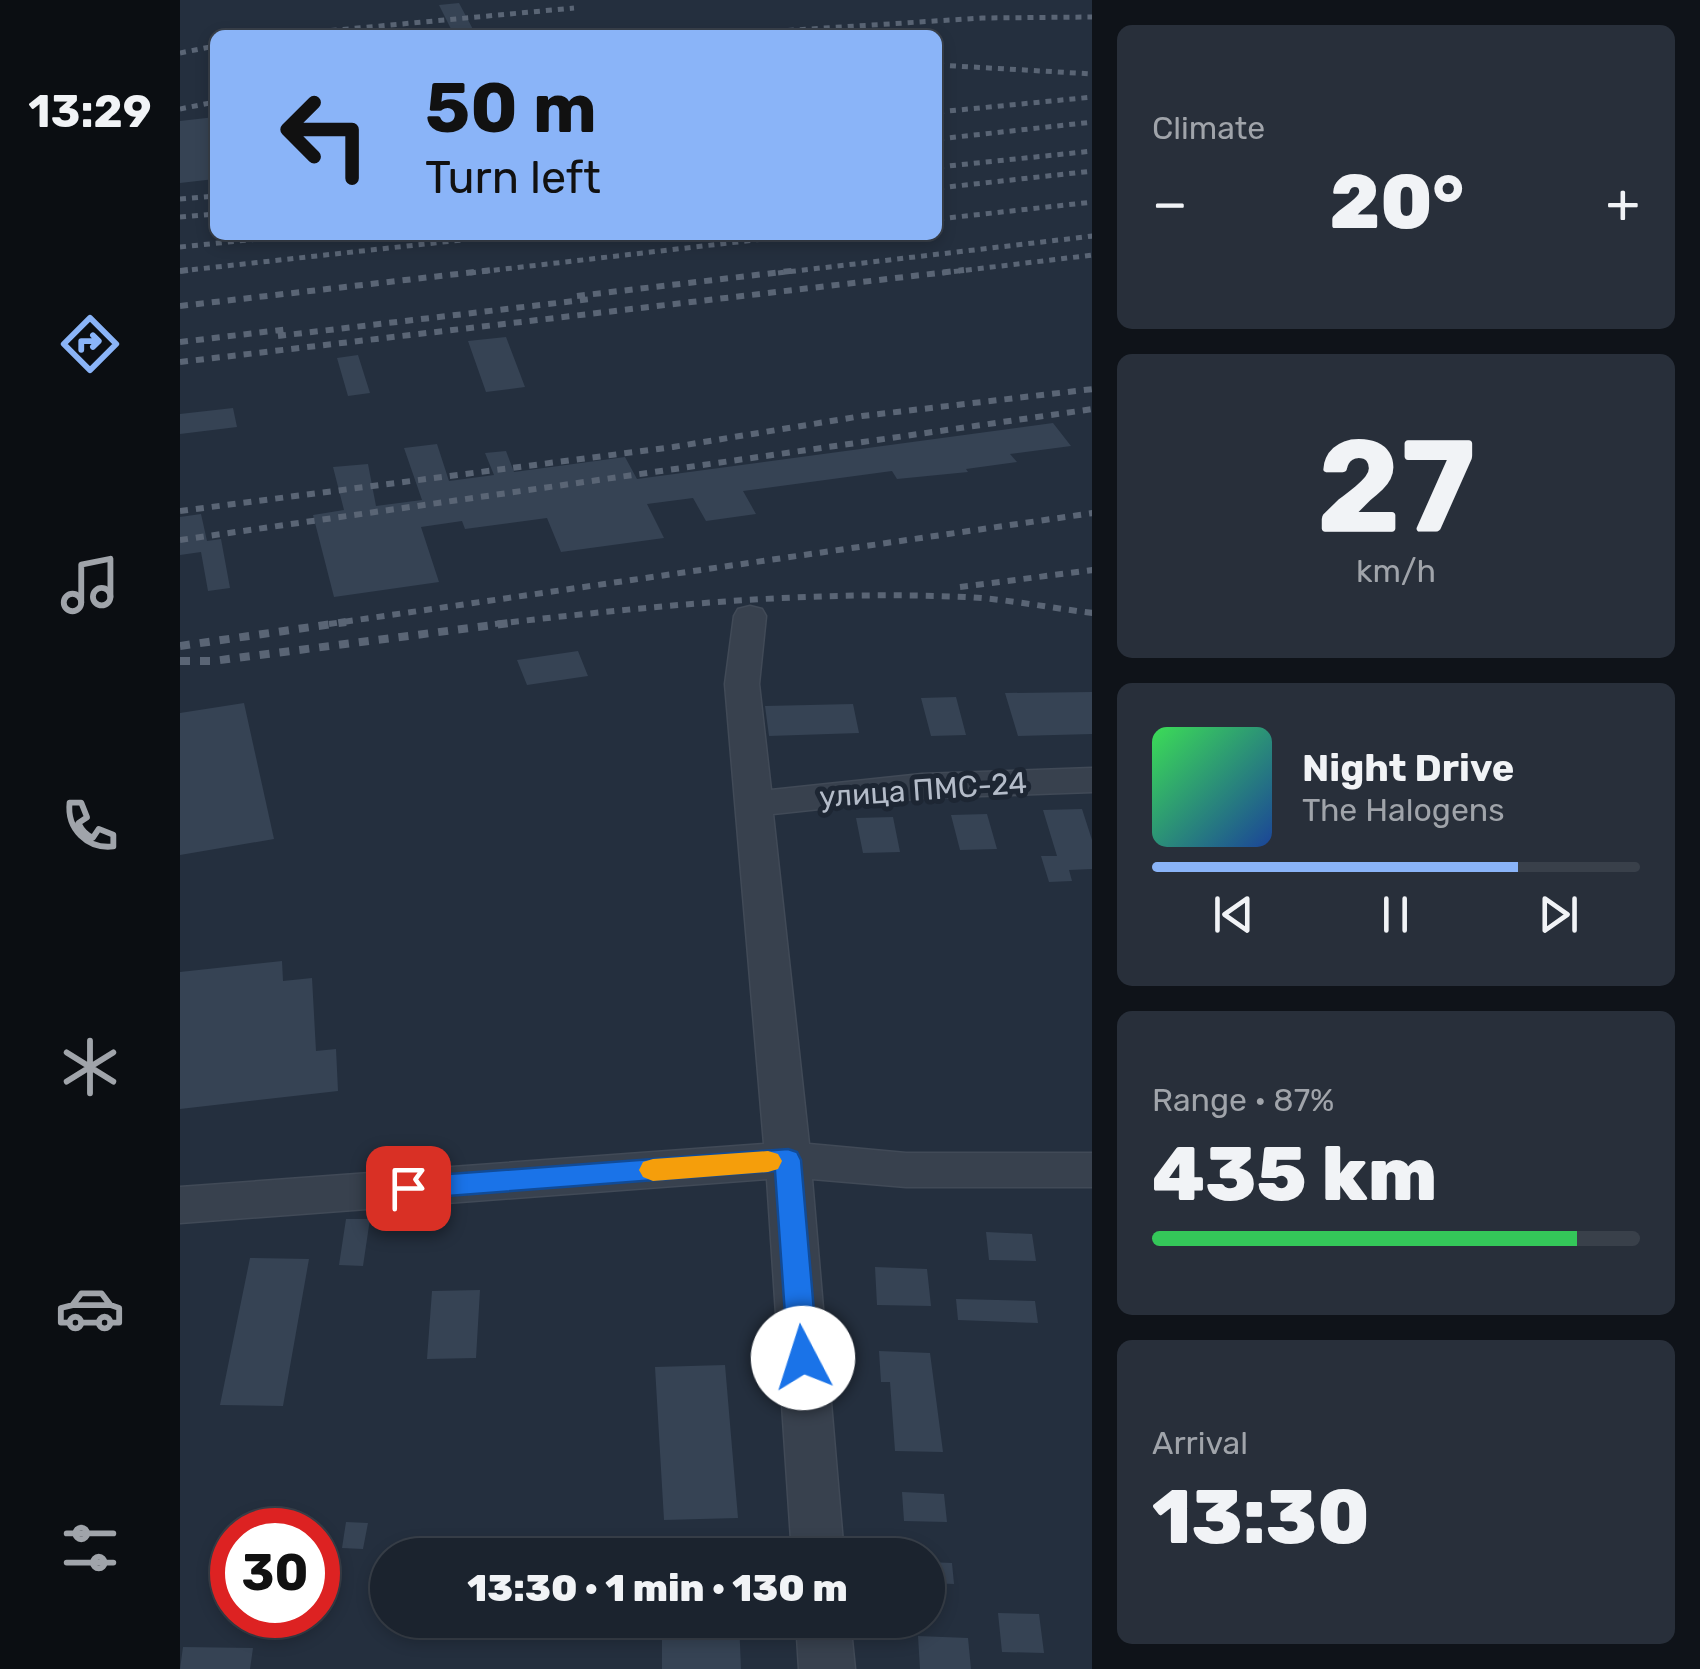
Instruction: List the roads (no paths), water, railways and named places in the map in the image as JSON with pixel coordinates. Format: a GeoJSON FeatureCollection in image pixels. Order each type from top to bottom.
{"type":"FeatureCollection","features":[{"type":"Feature","properties":{"kind":"street"},"geometry":{"type":"LineString","coordinates":[[750,616],[742,684],[788,1160],[817,1538]]}},
{"type":"Feature","properties":{"kind":"street","name":"улица ПМС-24"},"geometry":{"type":"LineString","coordinates":[[754,804],[922,786],[1092,780]]}},
{"type":"Feature","properties":{"kind":"street"},"geometry":{"type":"LineString","coordinates":[[180,1205],[788,1160],[906,1170],[1092,1170]]}},
{"type":"Feature","properties":{"kind":"street"},"geometry":{"type":"LineString","coordinates":[[825,1638],[827,1669]]}},
{"type":"Feature","properties":{"kind":"railway"},"geometry":{"type":"LineString","coordinates":[[337,30],[574,8]]}},
{"type":"Feature","properties":{"kind":"railway"},"geometry":{"type":"LineString","coordinates":[[794,30],[982,18],[1092,17]]}},
{"type":"Feature","properties":{"kind":"railway"},"geometry":{"type":"LineString","coordinates":[[180,53],[210,47]]}},
{"type":"Feature","properties":{"kind":"railway"},"geometry":{"type":"LineString","coordinates":[[942,65],[1092,74]]}},
{"type":"Feature","properties":{"kind":"railway"},"geometry":{"type":"LineString","coordinates":[[942,112],[1092,97]]}},
{"type":"Feature","properties":{"kind":"railway"},"geometry":{"type":"LineString","coordinates":[[180,109],[210,103]]}},
{"type":"Feature","properties":{"kind":"railway"},"geometry":{"type":"LineString","coordinates":[[942,139],[1092,122]]}},
{"type":"Feature","properties":{"kind":"railway"},"geometry":{"type":"LineString","coordinates":[[942,167],[1092,151]]}},
{"type":"Feature","properties":{"kind":"railway"},"geometry":{"type":"LineString","coordinates":[[942,188],[1092,171]]}},
{"type":"Feature","properties":{"kind":"railway"},"geometry":{"type":"LineString","coordinates":[[180,199],[210,196]]}},
{"type":"Feature","properties":{"kind":"railway"},"geometry":{"type":"LineString","coordinates":[[942,219],[1092,202]]}},
{"type":"Feature","properties":{"kind":"railway"},"geometry":{"type":"LineString","coordinates":[[180,217],[210,214]]}},
{"type":"Feature","properties":{"kind":"railway"},"geometry":{"type":"LineString","coordinates":[[778,273],[1092,236]]}},
{"type":"Feature","properties":{"kind":"railway"},"geometry":{"type":"LineString","coordinates":[[180,247],[248,240]]}},
{"type":"Feature","properties":{"kind":"railway"},"geometry":{"type":"LineString","coordinates":[[188,270],[180,271],[462,240]]}},
{"type":"Feature","properties":{"kind":"railway"},"geometry":{"type":"LineString","coordinates":[[470,273],[755,240]]}},
{"type":"Feature","properties":{"kind":"railway"},"geometry":{"type":"LineString","coordinates":[[942,273],[1092,255]]}},
{"type":"Feature","properties":{"kind":"railway"},"geometry":{"type":"LineString","coordinates":[[180,306],[492,270]]}},
{"type":"Feature","properties":{"kind":"railway"},"geometry":{"type":"LineString","coordinates":[[577,296],[799,270]]}},
{"type":"Feature","properties":{"kind":"railway"},"geometry":{"type":"LineString","coordinates":[[180,362],[964,270]]}},
{"type":"Feature","properties":{"kind":"railway"},"geometry":{"type":"LineString","coordinates":[[278,336],[591,299]]}},
{"type":"Feature","properties":{"kind":"railway"},"geometry":{"type":"LineString","coordinates":[[180,342],[289,329]]}},
{"type":"Feature","properties":{"kind":"railway"},"geometry":{"type":"LineString","coordinates":[[180,511],[673,447],[862,416],[1092,389]]}},
{"type":"Feature","properties":{"kind":"railway"},"geometry":{"type":"LineString","coordinates":[[180,540],[1092,409]]}},
{"type":"Feature","properties":{"kind":"railway"},"geometry":{"type":"LineString","coordinates":[[329,624],[1092,513]]}},
{"type":"Feature","properties":{"kind":"railway"},"geometry":{"type":"LineString","coordinates":[[960,587],[1092,570]]}},
{"type":"Feature","properties":{"kind":"railway"},"geometry":{"type":"LineString","coordinates":[[495,624],[671,606],[847,596],[981,598],[1092,613]]}},
{"type":"Feature","properties":{"kind":"railway"},"geometry":{"type":"LineString","coordinates":[[180,646],[346,622]]}},
{"type":"Feature","properties":{"kind":"railway"},"geometry":{"type":"LineString","coordinates":[[180,661],[213,661],[517,622]]}}]}
